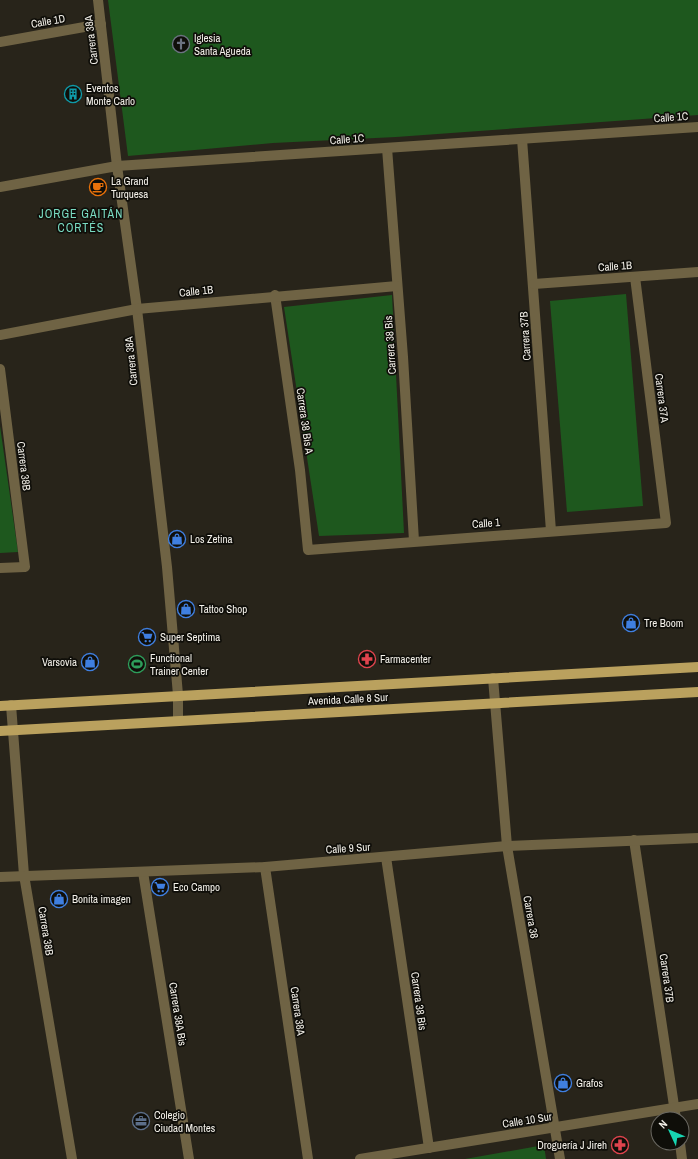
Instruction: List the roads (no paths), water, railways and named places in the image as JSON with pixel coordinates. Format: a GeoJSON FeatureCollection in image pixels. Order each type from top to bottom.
{"type":"FeatureCollection","features":[{"type":"Feature","properties":{"kind":"main road","name":"Avenida Calle 8 Sur"},"geometry":{"type":"LineString","coordinates":[[0,706],[698,667]]}},
{"type":"Feature","properties":{"kind":"main road","name":"Avenida Calle 8 Sur"},"geometry":{"type":"LineString","coordinates":[[0,731],[698,692]]}},
{"type":"Feature","properties":{"kind":"street","name":"Carrera 38A"},"geometry":{"type":"LineString","coordinates":[[98,0],[117,166],[137,309],[167,567],[178,695],[178,721]]}},
{"type":"Feature","properties":{"kind":"street","name":"Calle 1D"},"geometry":{"type":"LineString","coordinates":[[0,42],[101,24]]}},
{"type":"Feature","properties":{"kind":"street","name":"Calle 1C"},"geometry":{"type":"LineString","coordinates":[[0,188],[117,166],[698,127]]}},
{"type":"Feature","properties":{"kind":"street","name":"Carrera 37B"},"geometry":{"type":"LineString","coordinates":[[522,139],[534,284],[551,531]]}},
{"type":"Feature","properties":{"kind":"street","name":"Carrera 38 Bis"},"geometry":{"type":"LineString","coordinates":[[387,148],[414,541]]}},
{"type":"Feature","properties":{"kind":"street","name":"Calle 1B"},"geometry":{"type":"LineString","coordinates":[[534,284],[698,272]]}},
{"type":"Feature","properties":{"kind":"street","name":"Carrera 37A"},"geometry":{"type":"LineString","coordinates":[[635,277],[666,523]]}},
{"type":"Feature","properties":{"kind":"street","name":"Calle 1B"},"geometry":{"type":"LineString","coordinates":[[0,336],[137,309],[275,295],[397,286]]}},
{"type":"Feature","properties":{"kind":"street","name":"Carrera 38 Bis A"},"geometry":{"type":"LineString","coordinates":[[275,295],[300,470],[308,550]]}},
{"type":"Feature","properties":{"kind":"street","name":"Carrera 38B"},"geometry":{"type":"LineString","coordinates":[[0,369],[24,567],[0,568]]}},
{"type":"Feature","properties":{"kind":"street","name":"Calle 1"},"geometry":{"type":"LineString","coordinates":[[308,550],[666,523]]}},
{"type":"Feature","properties":{"kind":"street","name":"Carrera 38"},"geometry":{"type":"LineString","coordinates":[[493,678],[507,846],[560,1159]]}},
{"type":"Feature","properties":{"kind":"street","name":"Carrera 38B"},"geometry":{"type":"LineString","coordinates":[[11,705],[24,875],[72,1159]]}},
{"type":"Feature","properties":{"kind":"street","name":"Calle 9 Sur"},"geometry":{"type":"LineString","coordinates":[[0,877],[264,867],[507,846],[698,838]]}},
{"type":"Feature","properties":{"kind":"street","name":"Carrera 37B"},"geometry":{"type":"LineString","coordinates":[[634,840],[675,1111]]}},
{"type":"Feature","properties":{"kind":"street","name":"Carrera 38 Bis"},"geometry":{"type":"LineString","coordinates":[[386,857],[429,1148]]}},
{"type":"Feature","properties":{"kind":"street","name":"Carrera 38A"},"geometry":{"type":"LineString","coordinates":[[264,867],[308,1159]]}},
{"type":"Feature","properties":{"kind":"street","name":"Carrera 38A Bis"},"geometry":{"type":"LineString","coordinates":[[143,872],[189,1159]]}},
{"type":"Feature","properties":{"kind":"street","name":"Calle 10 Sur"},"geometry":{"type":"LineString","coordinates":[[360,1159],[698,1104]]}},
{"type":"Feature","properties":{"kind":"place","name":"Iglesia Santa Agueda"},"geometry":{"type":"Point","coordinates":[181,44]}},
{"type":"Feature","properties":{"kind":"place","name":"Eventos Monte Carlo"},"geometry":{"type":"Point","coordinates":[73,94]}},
{"type":"Feature","properties":{"kind":"place","name":"La Grand Turquesa"},"geometry":{"type":"Point","coordinates":[98,187]}},
{"type":"Feature","properties":{"kind":"place","name":"Los Zetina"},"geometry":{"type":"Point","coordinates":[177,539]}},
{"type":"Feature","properties":{"kind":"place","name":"Tattoo Shop"},"geometry":{"type":"Point","coordinates":[186,609]}},
{"type":"Feature","properties":{"kind":"place","name":"Tre Boom"},"geometry":{"type":"Point","coordinates":[631,623]}},
{"type":"Feature","properties":{"kind":"place","name":"Super Septima"},"geometry":{"type":"Point","coordinates":[147,637]}},
{"type":"Feature","properties":{"kind":"place","name":"Farmacenter"},"geometry":{"type":"Point","coordinates":[367,659]}},
{"type":"Feature","properties":{"kind":"place","name":"Varsovia"},"geometry":{"type":"Point","coordinates":[90,662]}},
{"type":"Feature","properties":{"kind":"place","name":"Functional Trainer Center"},"geometry":{"type":"Point","coordinates":[137,664]}},
{"type":"Feature","properties":{"kind":"place","name":"Eco Campo"},"geometry":{"type":"Point","coordinates":[160,887]}},
{"type":"Feature","properties":{"kind":"place","name":"Bonita imagen"},"geometry":{"type":"Point","coordinates":[59,899]}},
{"type":"Feature","properties":{"kind":"place","name":"Grafos"},"geometry":{"type":"Point","coordinates":[563,1083]}},
{"type":"Feature","properties":{"kind":"place","name":"Colegio Ciudad Montes"},"geometry":{"type":"Point","coordinates":[141,1121]}},
{"type":"Feature","properties":{"kind":"place","name":"Droguería J Jireh"},"geometry":{"type":"Point","coordinates":[620,1145]}},
{"type":"Feature","properties":{"kind":"district","name":"JORGE GAITÁN CORTÉS"},"geometry":{"type":"Point","coordinates":[81,221]}}]}
